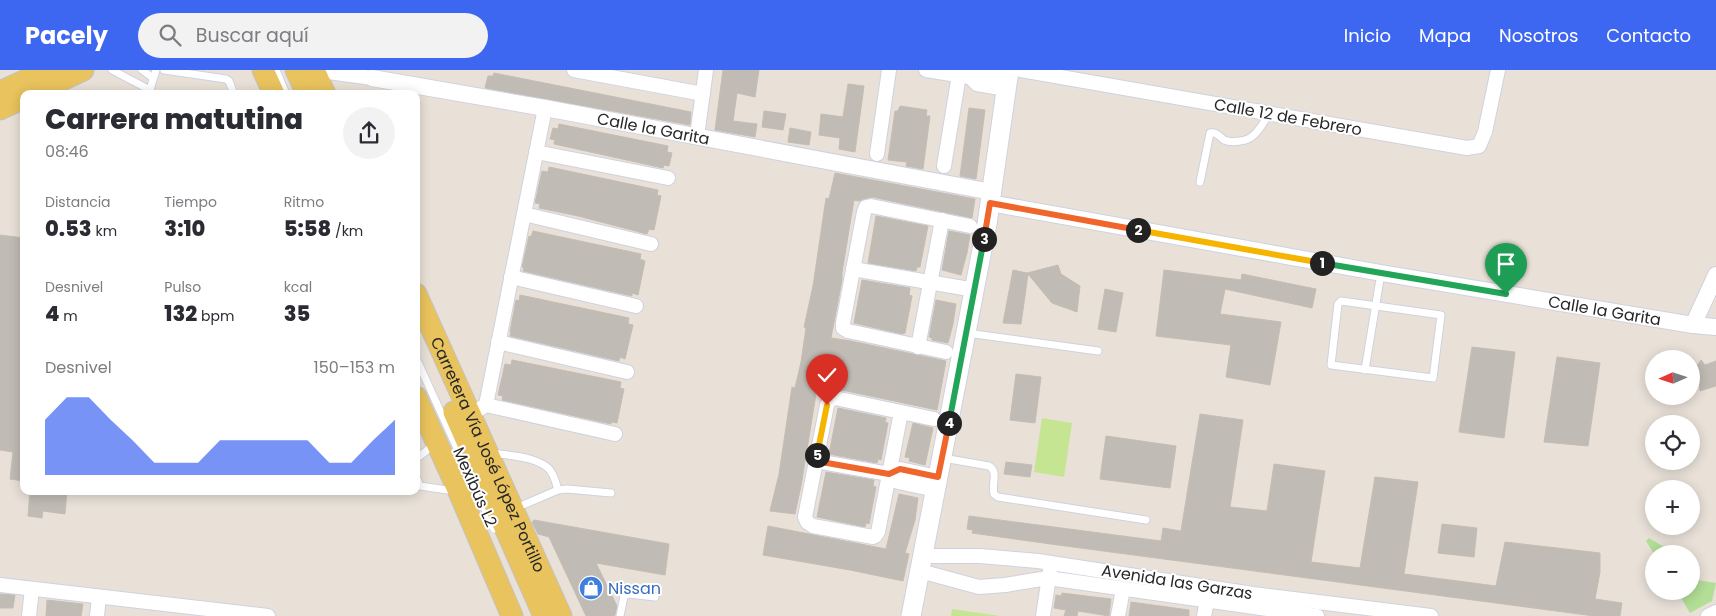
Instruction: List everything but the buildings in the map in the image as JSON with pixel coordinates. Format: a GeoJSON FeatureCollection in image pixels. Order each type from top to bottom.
{"type":"FeatureCollection","features":[{"type":"Feature","properties":{"kind":"main road"},"geometry":{"type":"LineString","coordinates":[[0,86],[35,70]]}},
{"type":"Feature","properties":{"kind":"main road"},"geometry":{"type":"LineString","coordinates":[[263,70],[272,90]]}},
{"type":"Feature","properties":{"kind":"main road"},"geometry":{"type":"LineString","coordinates":[[296,70],[305,90]]}},
{"type":"Feature","properties":{"kind":"main road"},"geometry":{"type":"LineString","coordinates":[[314,70],[323,90]]}},
{"type":"Feature","properties":{"kind":"main road"},"geometry":{"type":"LineString","coordinates":[[0,92],[67,75]]}},
{"type":"Feature","properties":{"kind":"main road"},"geometry":{"type":"LineString","coordinates":[[39,90],[67,75]]}},
{"type":"Feature","properties":{"kind":"main road"},"geometry":{"type":"LineString","coordinates":[[911,616],[974,290],[1011,77]]}},
{"type":"Feature","properties":{"kind":"main road"},"geometry":{"type":"LineString","coordinates":[[0,109],[20,100]]}},
{"type":"Feature","properties":{"kind":"main road","name":"Carretera Vía José López Portillo"},"geometry":{"type":"LineString","coordinates":[[420,301],[479,410],[488,452],[561,616]]}},
{"type":"Feature","properties":{"kind":"main road"},"geometry":{"type":"LineString","coordinates":[[420,335],[544,616]]}},
{"type":"Feature","properties":{"kind":"main road"},"geometry":{"type":"LineString","coordinates":[[420,402],[432,436],[459,492],[512,616]]}},
{"type":"Feature","properties":{"kind":"street","name":"Calle la Garita"},"geometry":{"type":"LineString","coordinates":[[314,70],[372,78],[697,136],[991,198],[1381,274],[1693,325],[1716,327]]}},
{"type":"Feature","properties":{"kind":"street"},"geometry":{"type":"LineString","coordinates":[[574,70],[629,75],[703,94]]}},
{"type":"Feature","properties":{"kind":"street"},"geometry":{"type":"LineString","coordinates":[[697,136],[706,70]]}},
{"type":"Feature","properties":{"kind":"street"},"geometry":{"type":"LineString","coordinates":[[877,154],[889,70]]}},
{"type":"Feature","properties":{"kind":"street","name":"Calle 12 de Febrero"},"geometry":{"type":"LineString","coordinates":[[926,70],[965,76],[979,73],[1011,77],[1269,114],[1467,148],[1479,146],[1486,132],[1498,70]]}},
{"type":"Feature","properties":{"kind":"street"},"geometry":{"type":"LineString","coordinates":[[944,166],[965,76]]}},
{"type":"Feature","properties":{"kind":"street"},"geometry":{"type":"LineString","coordinates":[[545,108],[498,342],[479,410],[615,434]]}},
{"type":"Feature","properties":{"kind":"street"},"geometry":{"type":"LineString","coordinates":[[536,152],[668,178]]}},
{"type":"Feature","properties":{"kind":"street"},"geometry":{"type":"LineString","coordinates":[[946,352],[848,331],[843,328],[853,269],[866,207],[871,206],[970,226]]}},
{"type":"Feature","properties":{"kind":"street"},"geometry":{"type":"LineString","coordinates":[[524,214],[651,244]]}},
{"type":"Feature","properties":{"kind":"street"},"geometry":{"type":"LineString","coordinates":[[918,347],[942,220]]}},
{"type":"Feature","properties":{"kind":"street"},"geometry":{"type":"LineString","coordinates":[[853,269],[974,290]]}},
{"type":"Feature","properties":{"kind":"street"},"geometry":{"type":"LineString","coordinates":[[1693,325],[1716,275]]}},
{"type":"Feature","properties":{"kind":"street"},"geometry":{"type":"LineString","coordinates":[[511,277],[636,306]]}},
{"type":"Feature","properties":{"kind":"street"},"geometry":{"type":"LineString","coordinates":[[498,342],[627,372]]}},
{"type":"Feature","properties":{"kind":"street"},"geometry":{"type":"LineString","coordinates":[[901,412],[878,532],[875,536],[864,536],[813,526],[807,522],[805,517],[827,405],[830,400],[835,398],[934,418]]}},
{"type":"Feature","properties":{"kind":"street"},"geometry":{"type":"LineString","coordinates":[[816,461],[889,474],[900,469],[937,483]]}},
{"type":"Feature","properties":{"kind":"street","name":"Avenida las Garzas"},"geometry":{"type":"LineString","coordinates":[[922,563],[980,556],[1050,563],[1252,600],[1431,616]]}},
{"type":"Feature","properties":{"kind":"street","name":"Avenida las Garzas"},"geometry":{"type":"LineString","coordinates":[[922,563],[979,586],[1004,585],[1048,578],[1207,602],[1252,600],[1282,614],[1317,616]]}},
{"type":"Feature","properties":{"kind":"street"},"geometry":{"type":"LineString","coordinates":[[1043,616],[1050,563]]}},
{"type":"Feature","properties":{"kind":"street"},"geometry":{"type":"LineString","coordinates":[[0,585],[99,596],[171,610],[268,616]]}},
{"type":"Feature","properties":{"kind":"street"},"geometry":{"type":"LineString","coordinates":[[29,616],[32,589]]}},
{"type":"Feature","properties":{"kind":"street"},"geometry":{"type":"LineString","coordinates":[[1118,616],[1123,589]]}},
{"type":"Feature","properties":{"kind":"street"},"geometry":{"type":"LineString","coordinates":[[96,616],[99,596]]}},
{"type":"Feature","properties":{"kind":"street"},"geometry":{"type":"LineString","coordinates":[[1204,616],[1207,602]]}},
{"type":"Feature","properties":{"kind":"street"},"geometry":{"type":"LineString","coordinates":[[1708,616],[1716,612]]}},
{"type":"Feature","properties":{"kind":"lane"},"geometry":{"type":"LineString","coordinates":[[112,70],[147,90]]}},
{"type":"Feature","properties":{"kind":"lane"},"geometry":{"type":"LineString","coordinates":[[142,70],[153,78]]}},
{"type":"Feature","properties":{"kind":"lane"},"geometry":{"type":"LineString","coordinates":[[150,90],[156,70]]}},
{"type":"Feature","properties":{"kind":"lane"},"geometry":{"type":"LineString","coordinates":[[164,70],[228,80],[232,90]]}},
{"type":"Feature","properties":{"kind":"lane"},"geometry":{"type":"LineString","coordinates":[[276,70],[284,90]]}},
{"type":"Feature","properties":{"kind":"lane"},"geometry":{"type":"LineString","coordinates":[[1200,182],[1210,133],[1216,133],[1226,141],[1245,141],[1254,137],[1269,114]]}},
{"type":"Feature","properties":{"kind":"lane"},"geometry":{"type":"LineString","coordinates":[[1365,370],[1381,274]]}},
{"type":"Feature","properties":{"kind":"lane"},"geometry":{"type":"LineString","coordinates":[[1342,301],[1376,305],[1441,315],[1435,375],[1430,378],[1331,365],[1338,304],[1342,301]]}},
{"type":"Feature","properties":{"kind":"lane"},"geometry":{"type":"LineString","coordinates":[[966,333],[1098,351]]}},
{"type":"Feature","properties":{"kind":"lane","name":"Mexibús L2"},"geometry":{"type":"LineString","coordinates":[[420,367],[497,536]]}},
{"type":"Feature","properties":{"kind":"lane","name":"Mexibús L2"},"geometry":{"type":"LineString","coordinates":[[420,400],[505,580]]}},
{"type":"Feature","properties":{"kind":"lane"},"geometry":{"type":"LineString","coordinates":[[420,453],[432,436]]}},
{"type":"Feature","properties":{"kind":"lane"},"geometry":{"type":"LineString","coordinates":[[488,452],[532,460],[548,468],[558,490]]}},
{"type":"Feature","properties":{"kind":"lane"},"geometry":{"type":"LineString","coordinates":[[942,458],[993,468],[995,472],[992,490],[998,497],[1146,520]]}},
{"type":"Feature","properties":{"kind":"lane"},"geometry":{"type":"LineString","coordinates":[[420,486],[459,492]]}},
{"type":"Feature","properties":{"kind":"lane"},"geometry":{"type":"LineString","coordinates":[[513,509],[558,490],[567,489],[610,493]]}},
{"type":"Feature","properties":{"kind":"lane"},"geometry":{"type":"LineString","coordinates":[[620,616],[624,596],[629,594],[655,597]]}},
{"type":"Feature","properties":{"kind":"green space"},"geometry":{"type":"Polygon","coordinates":[[[1042,418],[1072,423],[1064,477],[1034,472],[1042,418]]]}},
{"type":"Feature","properties":{"kind":"green space"},"geometry":{"type":"Polygon","coordinates":[[[1649,538],[1661,545],[1648,545],[1646,541],[1649,538]]]}},
{"type":"Feature","properties":{"kind":"green space"},"geometry":{"type":"Polygon","coordinates":[[[1700,580],[1716,583],[1712,601],[1690,613],[1682,600],[1700,600],[1700,580]]]}},
{"type":"Feature","properties":{"kind":"green space"},"geometry":{"type":"Polygon","coordinates":[[[952,609],[1000,616],[951,616],[952,609]]]}},
{"type":"Feature","properties":{"kind":"place","name":"Nissan"},"geometry":{"type":"Point","coordinates":[591,588]}},
{"type":"Feature","properties":{"kind":"route"},"geometry":{"type":"LineString","coordinates":[[827,405],[816,461],[889,474],[900,469],[938,477],[990,203],[1381,274],[1506,294]]}}]}
